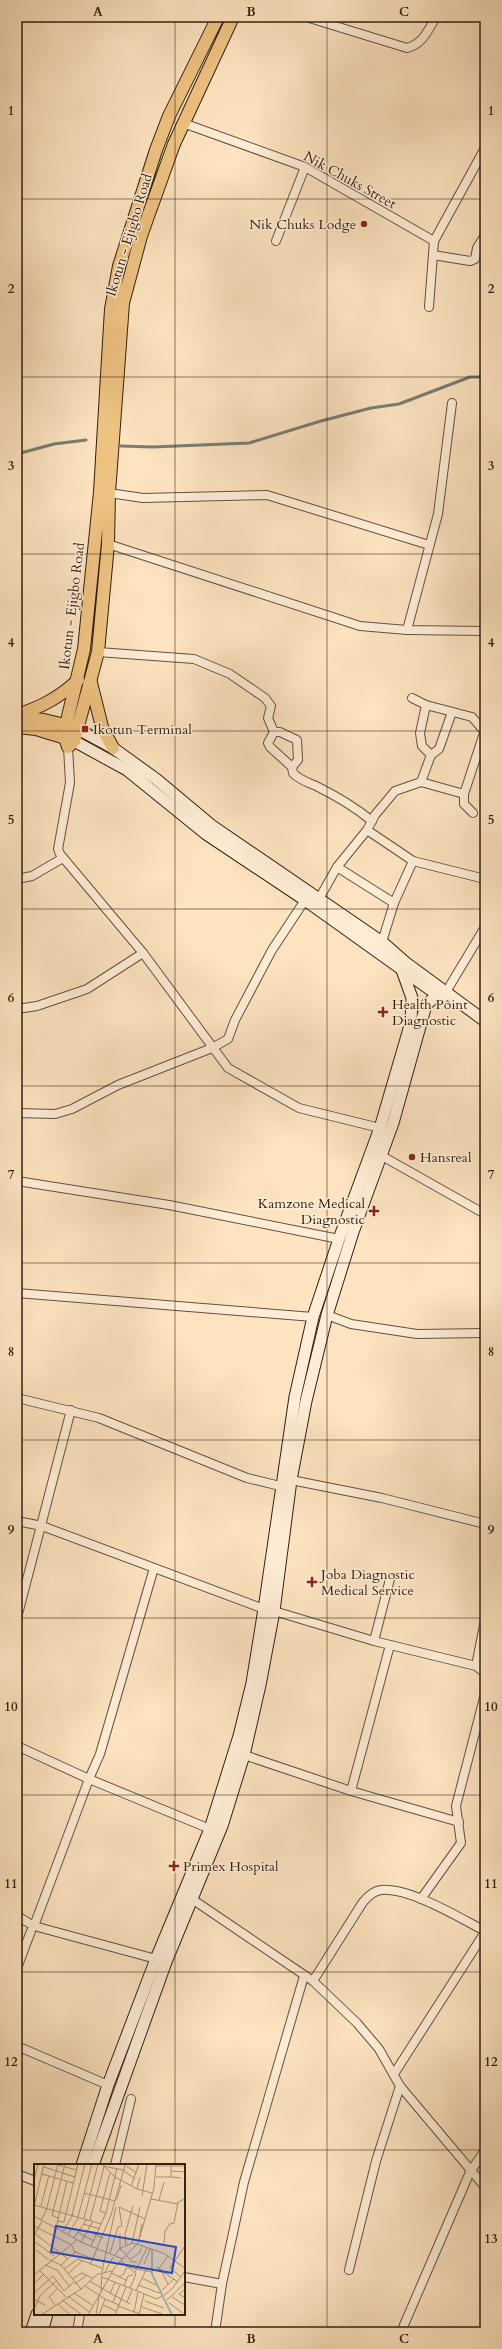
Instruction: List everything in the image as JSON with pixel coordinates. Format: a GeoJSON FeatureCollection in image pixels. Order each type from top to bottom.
{"type":"FeatureCollection","features":[{"type":"Feature","properties":{"kind":"main road","name":"Ikotun - Ejigbo Road"},"geometry":{"type":"LineString","coordinates":[[84,681],[84,650],[100,492],[111,309],[127,236],[156,150],[169,116],[218,17]]}},
{"type":"Feature","properties":{"kind":"main road","name":"Ikotun - Ejigbo Road"},"geometry":{"type":"LineString","coordinates":[[70,736],[84,681],[98,652],[108,544],[109,493],[123,303],[142,236],[170,155],[183,123],[233,17]]}},
{"type":"Feature","properties":{"kind":"main road"},"geometry":{"type":"LineString","coordinates":[[156,150],[170,155]]}},
{"type":"Feature","properties":{"kind":"main road"},"geometry":{"type":"LineString","coordinates":[[17,716],[42,706],[84,681],[102,727],[113,748]]}},
{"type":"Feature","properties":{"kind":"main road"},"geometry":{"type":"LineString","coordinates":[[17,716],[44,720],[127,770],[206,834],[305,900],[402,970],[429,983]]}},
{"type":"Feature","properties":{"kind":"main road"},"geometry":{"type":"LineString","coordinates":[[17,727],[36,729],[70,736],[113,748],[156,779],[211,825],[320,897],[382,942],[441,995],[485,1029]]}},
{"type":"Feature","properties":{"kind":"main road"},"geometry":{"type":"LineString","coordinates":[[269,1610],[280,1486],[295,1397],[313,1316],[339,1239],[380,1128],[411,1022],[412,998],[402,970]]}},
{"type":"Feature","properties":{"kind":"main road"},"geometry":{"type":"LineString","coordinates":[[412,998],[429,983]]}},
{"type":"Feature","properties":{"kind":"main road"},"geometry":{"type":"LineString","coordinates":[[93,2164],[163,1969],[222,1826],[244,1755],[250,1711],[306,1401],[327,1315],[353,1232],[393,1123],[426,1005],[429,983]]}},
{"type":"Feature","properties":{"kind":"main road"},"geometry":{"type":"LineString","coordinates":[[426,1005],[441,995]]}},
{"type":"Feature","properties":{"kind":"main road"},"geometry":{"type":"LineString","coordinates":[[441,995],[485,1022]]}},
{"type":"Feature","properties":{"kind":"main road"},"geometry":{"type":"LineString","coordinates":[[82,2164],[108,2085],[156,1959],[210,1829],[250,1711]]}},
{"type":"Feature","properties":{"kind":"main road"},"geometry":{"type":"LineString","coordinates":[[31,2332],[37,2315]]}},
{"type":"Feature","properties":{"kind":"main road"},"geometry":{"type":"LineString","coordinates":[[42,2332],[47,2315]]}},
{"type":"Feature","properties":{"kind":"street"},"geometry":{"type":"LineString","coordinates":[[306,17],[408,48],[416,46],[436,17]]}},
{"type":"Feature","properties":{"kind":"street","name":"Nik Chuks Street"},"geometry":{"type":"LineString","coordinates":[[183,123],[305,168],[434,241]]}},
{"type":"Feature","properties":{"kind":"street"},"geometry":{"type":"LineString","coordinates":[[429,307],[434,241],[485,148]]}},
{"type":"Feature","properties":{"kind":"street"},"geometry":{"type":"LineString","coordinates":[[276,240],[305,168]]}},
{"type":"Feature","properties":{"kind":"street"},"geometry":{"type":"LineString","coordinates":[[433,255],[470,261],[475,259],[477,248],[485,235]]}},
{"type":"Feature","properties":{"kind":"street"},"geometry":{"type":"LineString","coordinates":[[407,630],[438,514],[452,403]]}},
{"type":"Feature","properties":{"kind":"street"},"geometry":{"type":"LineString","coordinates":[[109,493],[143,498],[267,495],[429,545]]}},
{"type":"Feature","properties":{"kind":"street"},"geometry":{"type":"LineString","coordinates":[[108,544],[360,626],[407,630],[485,631]]}},
{"type":"Feature","properties":{"kind":"street"},"geometry":{"type":"LineString","coordinates":[[98,652],[194,659],[230,674],[265,698],[271,706],[268,718],[274,732]]}},
{"type":"Feature","properties":{"kind":"street"},"geometry":{"type":"LineString","coordinates":[[412,698],[426,705],[472,717],[484,731],[475,765],[464,794],[464,804],[473,814]]}},
{"type":"Feature","properties":{"kind":"street"},"geometry":{"type":"LineString","coordinates":[[426,705],[420,733],[422,746],[431,755]]}},
{"type":"Feature","properties":{"kind":"street"},"geometry":{"type":"LineString","coordinates":[[421,782],[431,755],[440,749],[452,712]]}},
{"type":"Feature","properties":{"kind":"street"},"geometry":{"type":"LineString","coordinates":[[274,732],[268,743],[270,747],[292,767],[293,773],[297,778],[320,788],[358,810],[372,821]]}},
{"type":"Feature","properties":{"kind":"street"},"geometry":{"type":"LineString","coordinates":[[274,732],[280,732],[297,740],[298,760],[292,767]]}},
{"type":"Feature","properties":{"kind":"street"},"geometry":{"type":"LineString","coordinates":[[70,736],[70,783],[58,849],[63,858],[143,953],[212,1048],[228,1068],[299,1108],[380,1128]]}},
{"type":"Feature","properties":{"kind":"street"},"geometry":{"type":"LineString","coordinates":[[320,897],[337,867],[368,830],[372,821],[396,791],[421,782],[464,794]]}},
{"type":"Feature","properties":{"kind":"street"},"geometry":{"type":"LineString","coordinates":[[368,830],[413,862],[485,879]]}},
{"type":"Feature","properties":{"kind":"street"},"geometry":{"type":"LineString","coordinates":[[17,879],[32,876],[63,858]]}},
{"type":"Feature","properties":{"kind":"street"},"geometry":{"type":"LineString","coordinates":[[382,942],[394,903],[413,862]]}},
{"type":"Feature","properties":{"kind":"street"},"geometry":{"type":"LineString","coordinates":[[337,867],[394,903]]}},
{"type":"Feature","properties":{"kind":"street"},"geometry":{"type":"LineString","coordinates":[[17,1113],[55,1114],[72,1109],[118,1085],[212,1048],[228,1039],[234,1020],[272,950],[305,900]]}},
{"type":"Feature","properties":{"kind":"street"},"geometry":{"type":"LineString","coordinates":[[441,995],[485,927]]}},
{"type":"Feature","properties":{"kind":"street"},"geometry":{"type":"LineString","coordinates":[[17,1009],[37,1006],[87,989],[143,953]]}},
{"type":"Feature","properties":{"kind":"street"},"geometry":{"type":"LineString","coordinates":[[382,1156],[485,1214]]}},
{"type":"Feature","properties":{"kind":"street"},"geometry":{"type":"LineString","coordinates":[[17,1183],[169,1205],[339,1239]]}},
{"type":"Feature","properties":{"kind":"street"},"geometry":{"type":"LineString","coordinates":[[17,1293],[313,1316]]}},
{"type":"Feature","properties":{"kind":"street"},"geometry":{"type":"LineString","coordinates":[[327,1315],[351,1324],[417,1334],[485,1333]]}},
{"type":"Feature","properties":{"kind":"street"},"geometry":{"type":"LineString","coordinates":[[17,1398],[100,1418],[247,1478],[280,1486]]}},
{"type":"Feature","properties":{"kind":"street"},"geometry":{"type":"LineString","coordinates":[[17,1618],[42,1526],[70,1410]]}},
{"type":"Feature","properties":{"kind":"street"},"geometry":{"type":"LineString","coordinates":[[291,1480],[382,1498],[485,1524]]}},
{"type":"Feature","properties":{"kind":"street"},"geometry":{"type":"LineString","coordinates":[[17,1521],[42,1526],[269,1610],[374,1641],[476,1666],[485,1673]]}},
{"type":"Feature","properties":{"kind":"street"},"geometry":{"type":"LineString","coordinates":[[17,1968],[88,1779],[100,1754],[154,1568]]}},
{"type":"Feature","properties":{"kind":"street"},"geometry":{"type":"LineString","coordinates":[[374,1641],[390,1579]]}},
{"type":"Feature","properties":{"kind":"street"},"geometry":{"type":"LineString","coordinates":[[476,1666],[485,1620]]}},
{"type":"Feature","properties":{"kind":"street"},"geometry":{"type":"LineString","coordinates":[[351,1791],[390,1645]]}},
{"type":"Feature","properties":{"kind":"street"},"geometry":{"type":"LineString","coordinates":[[421,1899],[459,1848],[462,1838],[456,1812],[457,1800],[485,1694]]}},
{"type":"Feature","properties":{"kind":"street"},"geometry":{"type":"LineString","coordinates":[[17,1746],[88,1779],[210,1829]]}},
{"type":"Feature","properties":{"kind":"street"},"geometry":{"type":"LineString","coordinates":[[244,1755],[351,1791],[459,1822]]}},
{"type":"Feature","properties":{"kind":"street"},"geometry":{"type":"LineString","coordinates":[[313,1981],[368,1896],[380,1890],[387,1890],[421,1899],[485,1931],[394,2074]]}},
{"type":"Feature","properties":{"kind":"street"},"geometry":{"type":"LineString","coordinates":[[192,1899],[313,1981],[357,2023],[379,2049],[400,2086],[470,2172],[485,2187]]}},
{"type":"Feature","properties":{"kind":"street"},"geometry":{"type":"LineString","coordinates":[[17,1916],[33,1928],[156,1959]]}},
{"type":"Feature","properties":{"kind":"street"},"geometry":{"type":"LineString","coordinates":[[215,2332],[222,2284],[244,2182],[304,1976]]}},
{"type":"Feature","properties":{"kind":"street"},"geometry":{"type":"LineString","coordinates":[[17,2046],[108,2085]]}},
{"type":"Feature","properties":{"kind":"street"},"geometry":{"type":"LineString","coordinates":[[349,2270],[376,2161],[400,2086]]}},
{"type":"Feature","properties":{"kind":"street"},"geometry":{"type":"LineString","coordinates":[[115,2164],[131,2099]]}},
{"type":"Feature","properties":{"kind":"street"},"geometry":{"type":"LineString","coordinates":[[401,2332],[470,2172],[485,2150]]}},
{"type":"Feature","properties":{"kind":"street"},"geometry":{"type":"LineString","coordinates":[[17,2174],[34,2181]]}},
{"type":"Feature","properties":{"kind":"street"},"geometry":{"type":"LineString","coordinates":[[185,2277],[222,2284]]}},
{"type":"Feature","properties":{"kind":"street"},"geometry":{"type":"LineString","coordinates":[[77,2332],[80,2315]]}},
{"type":"Feature","properties":{"kind":"waterway"},"geometry":{"type":"LineString","coordinates":[[121,446],[153,447],[249,443],[321,421],[371,408],[399,404],[470,377],[485,377]]}},
{"type":"Feature","properties":{"kind":"waterway"},"geometry":{"type":"LineString","coordinates":[[17,454],[54,444],[86,440]]}},
{"type":"Feature","properties":{"kind":"place","name":"Nik Chuks Lodge"},"geometry":{"type":"Point","coordinates":[364,224]}},
{"type":"Feature","properties":{"kind":"place","name":"Ikotun Terminal"},"geometry":{"type":"Point","coordinates":[85,729]}},
{"type":"Feature","properties":{"kind":"place","name":"Health Point Diagnostic"},"geometry":{"type":"Point","coordinates":[383,1012]}},
{"type":"Feature","properties":{"kind":"place","name":"Hansreal"},"geometry":{"type":"Point","coordinates":[412,1157]}},
{"type":"Feature","properties":{"kind":"place","name":"Kamzone Medical Diagnostic"},"geometry":{"type":"Point","coordinates":[374,1211]}},
{"type":"Feature","properties":{"kind":"place","name":"Joba Diagnostic Medical Service"},"geometry":{"type":"Point","coordinates":[312,1582]}},
{"type":"Feature","properties":{"kind":"place","name":"Primex Hospital"},"geometry":{"type":"Point","coordinates":[174,1866]}}]}
